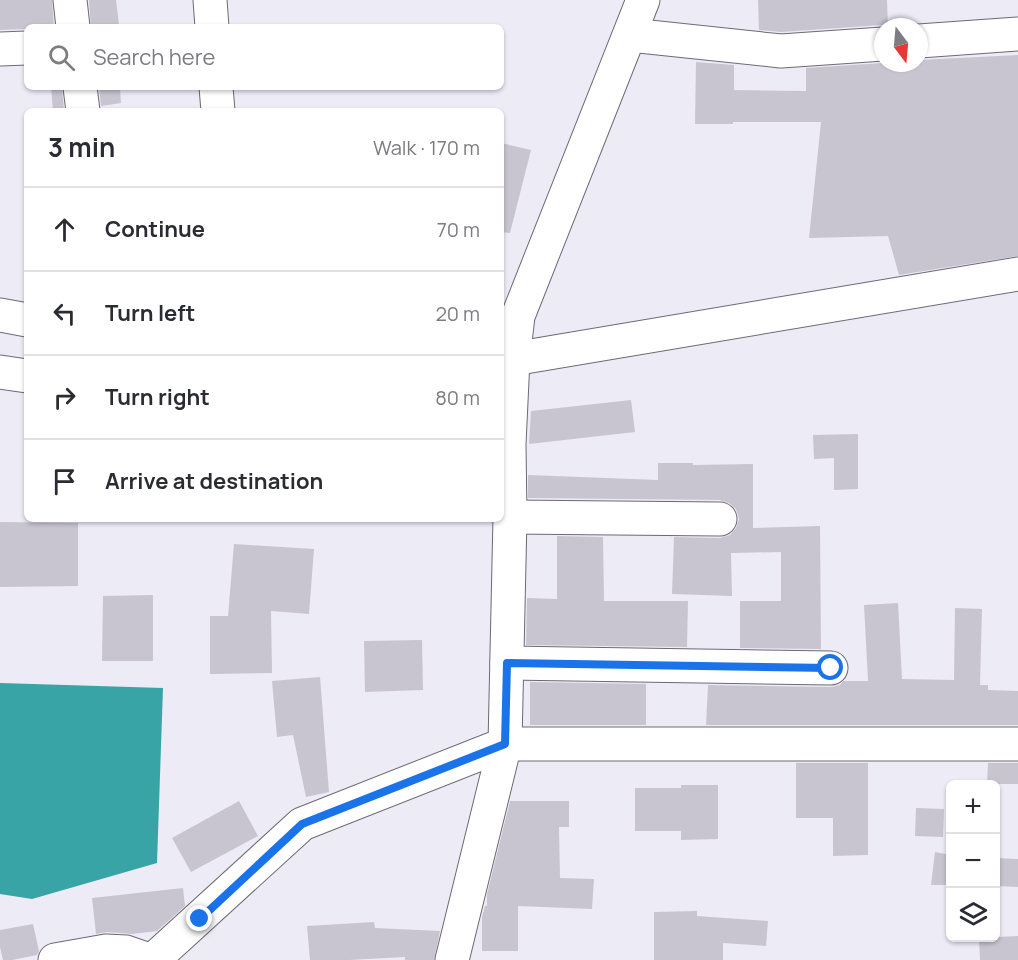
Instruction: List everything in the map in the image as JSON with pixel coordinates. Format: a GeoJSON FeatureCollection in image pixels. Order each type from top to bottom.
{"type":"FeatureCollection","features":[{"type":"Feature","properties":{"kind":"street"},"geometry":{"type":"LineString","coordinates":[[70,0],[73,24]]}},
{"type":"Feature","properties":{"kind":"street"},"geometry":{"type":"LineString","coordinates":[[210,0],[212,24]]}},
{"type":"Feature","properties":{"kind":"street"},"geometry":{"type":"LineString","coordinates":[[453,960],[505,744],[510,517],[505,444],[507,358],[518,316],[643,0]]}},
{"type":"Feature","properties":{"kind":"street"},"geometry":{"type":"LineString","coordinates":[[928,40],[1018,34]]}},
{"type":"Feature","properties":{"kind":"street"},"geometry":{"type":"LineString","coordinates":[[630,35],[781,51],[874,45]]}},
{"type":"Feature","properties":{"kind":"street"},"geometry":{"type":"LineString","coordinates":[[0,49],[24,48]]}},
{"type":"Feature","properties":{"kind":"street"},"geometry":{"type":"LineString","coordinates":[[80,90],[83,108]]}},
{"type":"Feature","properties":{"kind":"street"},"geometry":{"type":"LineString","coordinates":[[216,90],[218,108]]}},
{"type":"Feature","properties":{"kind":"street"},"geometry":{"type":"LineString","coordinates":[[507,358],[1018,274]]}},
{"type":"Feature","properties":{"kind":"street"},"geometry":{"type":"LineString","coordinates":[[0,315],[24,319]]}},
{"type":"Feature","properties":{"kind":"street"},"geometry":{"type":"LineString","coordinates":[[0,372],[24,376]]}},
{"type":"Feature","properties":{"kind":"street"},"geometry":{"type":"LineString","coordinates":[[510,517],[720,519]]}},
{"type":"Feature","properties":{"kind":"street"},"geometry":{"type":"LineString","coordinates":[[507,663],[831,668]]}},
{"type":"Feature","properties":{"kind":"street"},"geometry":{"type":"LineString","coordinates":[[55,960],[106,951],[126,952],[151,960],[302,824],[505,744],[1018,744]]}},
{"type":"Feature","properties":{"kind":"water"},"geometry":{"type":"Polygon","coordinates":[[[0,683],[163,688],[157,863],[32,899],[0,894],[0,683]]]}},
{"type":"Feature","properties":{"kind":"building"},"geometry":{"type":"Polygon","coordinates":[[[0,0],[52,0],[54,24],[24,24],[24,29],[0,30],[0,0]]]}},
{"type":"Feature","properties":{"kind":"building"},"geometry":{"type":"Polygon","coordinates":[[[89,0],[116,0],[119,24],[91,24],[89,0]]]}},
{"type":"Feature","properties":{"kind":"building"},"geometry":{"type":"Polygon","coordinates":[[[758,0],[887,0],[888,18],[874,18],[874,26],[781,32],[759,30],[758,0]]]}},
{"type":"Feature","properties":{"kind":"building"},"geometry":{"type":"Polygon","coordinates":[[[1018,55],[1018,256],[899,275],[888,236],[809,238],[821,122],[695,124],[696,62],[734,65],[734,90],[806,91],[806,68],[874,64],[874,72],[928,72],[928,60],[1018,55]]]}},
{"type":"Feature","properties":{"kind":"building"},"geometry":{"type":"Polygon","coordinates":[[[51,90],[62,90],[64,108],[53,108],[51,90]]]}},
{"type":"Feature","properties":{"kind":"building"},"geometry":{"type":"Polygon","coordinates":[[[99,90],[120,90],[121,103],[101,106],[99,90]]]}},
{"type":"Feature","properties":{"kind":"building"},"geometry":{"type":"Polygon","coordinates":[[[504,144],[531,150],[510,233],[504,232],[504,144]]]}},
{"type":"Feature","properties":{"kind":"building"},"geometry":{"type":"Polygon","coordinates":[[[631,400],[635,432],[529,444],[531,411],[631,400]]]}},
{"type":"Feature","properties":{"kind":"building"},"geometry":{"type":"Polygon","coordinates":[[[858,434],[858,489],[834,490],[834,458],[814,459],[813,435],[858,434]]]}},
{"type":"Feature","properties":{"kind":"building"},"geometry":{"type":"Polygon","coordinates":[[[658,463],[753,464],[753,528],[820,526],[821,649],[740,648],[740,601],[781,601],[781,552],[731,553],[732,596],[672,594],[674,537],[720,538],[730,535],[739,519],[736,509],[729,503],[720,500],[528,498],[528,475],[658,480],[658,463]]]}},
{"type":"Feature","properties":{"kind":"building"},"geometry":{"type":"Polygon","coordinates":[[[0,522],[78,523],[78,586],[0,587],[0,522]]]}},
{"type":"Feature","properties":{"kind":"building"},"geometry":{"type":"Polygon","coordinates":[[[557,536],[603,537],[604,601],[688,601],[687,647],[526,645],[527,598],[557,599],[557,536]]]}},
{"type":"Feature","properties":{"kind":"building"},"geometry":{"type":"Polygon","coordinates":[[[234,544],[314,549],[309,614],[271,611],[272,673],[210,674],[210,616],[228,616],[234,544]]]}},
{"type":"Feature","properties":{"kind":"building"},"geometry":{"type":"Polygon","coordinates":[[[153,595],[153,661],[102,661],[103,596],[153,595]]]}},
{"type":"Feature","properties":{"kind":"building"},"geometry":{"type":"Polygon","coordinates":[[[898,603],[902,679],[954,680],[955,608],[982,609],[980,685],[988,685],[988,690],[1018,691],[1018,725],[706,725],[708,685],[831,687],[840,685],[843,681],[868,681],[864,605],[898,603]]]}},
{"type":"Feature","properties":{"kind":"building"},"geometry":{"type":"Polygon","coordinates":[[[422,640],[423,690],[365,692],[364,641],[422,640]]]}},
{"type":"Feature","properties":{"kind":"building"},"geometry":{"type":"Polygon","coordinates":[[[320,677],[329,792],[306,797],[293,735],[277,737],[272,681],[320,677]]]}},
{"type":"Feature","properties":{"kind":"building"},"geometry":{"type":"Polygon","coordinates":[[[530,682],[646,684],[646,725],[530,725],[530,682]]]}},
{"type":"Feature","properties":{"kind":"building"},"geometry":{"type":"Polygon","coordinates":[[[796,763],[868,763],[868,855],[833,856],[833,818],[796,818],[796,763]]]}},
{"type":"Feature","properties":{"kind":"building"},"geometry":{"type":"Polygon","coordinates":[[[988,763],[1018,763],[1018,784],[1000,784],[1000,780],[987,780],[988,763]]]}},
{"type":"Feature","properties":{"kind":"building"},"geometry":{"type":"Polygon","coordinates":[[[681,785],[718,785],[718,839],[681,840],[681,831],[635,831],[635,788],[681,788],[681,785]]]}},
{"type":"Feature","properties":{"kind":"building"},"geometry":{"type":"Polygon","coordinates":[[[239,801],[258,836],[191,872],[172,838],[239,801]]]}},
{"type":"Feature","properties":{"kind":"building"},"geometry":{"type":"Polygon","coordinates":[[[510,801],[569,801],[569,827],[559,827],[560,878],[594,879],[592,909],[518,906],[518,951],[482,951],[482,917],[485,906],[487,906],[487,894],[510,801]]]}},
{"type":"Feature","properties":{"kind":"building"},"geometry":{"type":"Polygon","coordinates":[[[916,808],[944,809],[943,837],[915,836],[916,808]]]}},
{"type":"Feature","properties":{"kind":"building"},"geometry":{"type":"Polygon","coordinates":[[[935,852],[946,854],[946,885],[931,885],[935,852]]]}},
{"type":"Feature","properties":{"kind":"building"},"geometry":{"type":"Polygon","coordinates":[[[1000,858],[1018,859],[1018,887],[1000,886],[1000,858]]]}},
{"type":"Feature","properties":{"kind":"building"},"geometry":{"type":"Polygon","coordinates":[[[183,888],[185,906],[157,931],[96,934],[92,898],[183,888]]]}},
{"type":"Feature","properties":{"kind":"building"},"geometry":{"type":"Polygon","coordinates":[[[697,911],[697,916],[768,921],[766,946],[723,943],[723,960],[654,960],[654,912],[697,911]]]}},
{"type":"Feature","properties":{"kind":"building"},"geometry":{"type":"Polygon","coordinates":[[[374,922],[375,928],[440,931],[434,960],[405,960],[405,957],[310,960],[307,926],[374,922]]]}},
{"type":"Feature","properties":{"kind":"building"},"geometry":{"type":"Polygon","coordinates":[[[33,924],[39,951],[37,955],[3,960],[0,930],[33,924]]]}},
{"type":"Feature","properties":{"kind":"building"},"geometry":{"type":"Polygon","coordinates":[[[1018,936],[1018,960],[980,960],[979,942],[1000,942],[1000,937],[1018,936]]]}},
{"type":"Feature","properties":{"kind":"route"},"geometry":{"type":"LineString","coordinates":[[200,919],[302,824],[505,744],[507,663],[831,668]]}}]}
